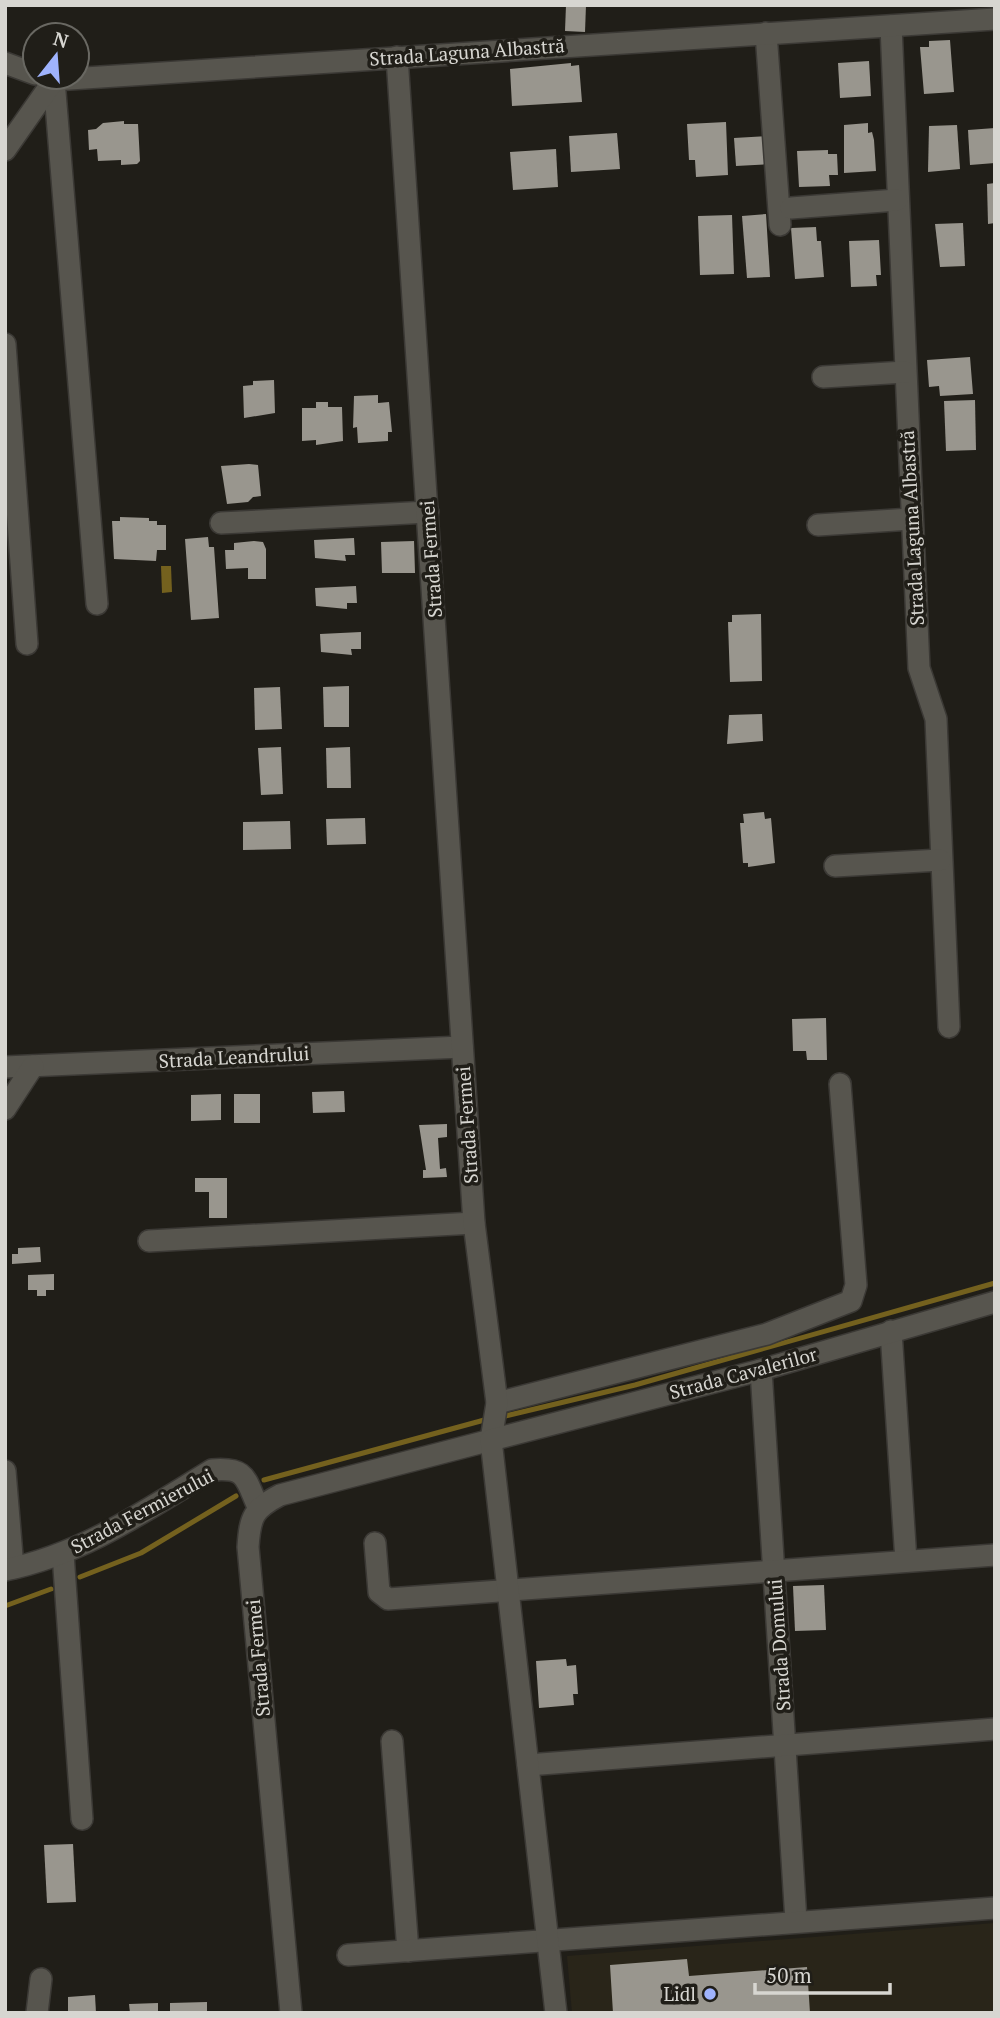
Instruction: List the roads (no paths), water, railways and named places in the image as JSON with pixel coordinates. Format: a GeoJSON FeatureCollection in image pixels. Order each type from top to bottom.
{"type":"FeatureCollection","features":[{"type":"Feature","properties":{"kind":"street","name":"Strada Laguna Albastră"},"geometry":{"type":"LineString","coordinates":[[91,74],[891,26],[968,13],[995,19]]}},
{"type":"Feature","properties":{"kind":"street","name":"Strada Laguna Albastră"},"geometry":{"type":"LineString","coordinates":[[891,26],[919,668],[936,719],[949,1027]]}},
{"type":"Feature","properties":{"kind":"street"},"geometry":{"type":"LineString","coordinates":[[766,33],[785,217],[897,200]]}},
{"type":"Feature","properties":{"kind":"street","name":"Strada Fermei"},"geometry":{"type":"LineString","coordinates":[[397,57],[474,1223],[497,1403],[493,1433],[508,1590],[556,2013]]}},
{"type":"Feature","properties":{"kind":"street"},"geometry":{"type":"LineString","coordinates":[[5,150],[37,91]]}},
{"type":"Feature","properties":{"kind":"street"},"geometry":{"type":"LineString","coordinates":[[45,91],[97,604]]}},
{"type":"Feature","properties":{"kind":"street"},"geometry":{"type":"LineString","coordinates":[[5,344],[27,644]]}},
{"type":"Feature","properties":{"kind":"street"},"geometry":{"type":"LineString","coordinates":[[823,377],[905,372]]}},
{"type":"Feature","properties":{"kind":"street"},"geometry":{"type":"LineString","coordinates":[[221,523],[428,512]]}},
{"type":"Feature","properties":{"kind":"street"},"geometry":{"type":"LineString","coordinates":[[818,525],[911,519]]}},
{"type":"Feature","properties":{"kind":"street"},"geometry":{"type":"LineString","coordinates":[[835,866],[940,860]]}},
{"type":"Feature","properties":{"kind":"street","name":"Strada Leandrului"},"geometry":{"type":"LineString","coordinates":[[5,1067],[462,1047]]}},
{"type":"Feature","properties":{"kind":"street"},"geometry":{"type":"LineString","coordinates":[[5,1109],[33,1066]]}},
{"type":"Feature","properties":{"kind":"street"},"geometry":{"type":"LineString","coordinates":[[497,1403],[767,1334],[851,1301],[856,1285],[839,1084]]}},
{"type":"Feature","properties":{"kind":"street"},"geometry":{"type":"LineString","coordinates":[[149,1241],[474,1223]]}},
{"type":"Feature","properties":{"kind":"street","name":"Strada Cavalerilor"},"geometry":{"type":"LineString","coordinates":[[493,1433],[761,1370],[995,1302]]}},
{"type":"Feature","properties":{"kind":"street"},"geometry":{"type":"LineString","coordinates":[[891,1332],[906,1561]]}},
{"type":"Feature","properties":{"kind":"street","name":"Strada Domului"},"geometry":{"type":"LineString","coordinates":[[761,1370],[796,1921]]}},
{"type":"Feature","properties":{"kind":"street"},"geometry":{"type":"LineString","coordinates":[[258,1507],[280,1495],[493,1433]]}},
{"type":"Feature","properties":{"kind":"street","name":"Strada Fermierului"},"geometry":{"type":"LineString","coordinates":[[9,1569],[63,1554],[98,1540],[212,1470],[233,1468],[244,1475],[258,1507]]}},
{"type":"Feature","properties":{"kind":"street"},"geometry":{"type":"LineString","coordinates":[[5,1471],[9,1569]]}},
{"type":"Feature","properties":{"kind":"street","name":"Strada Fermei"},"geometry":{"type":"LineString","coordinates":[[258,1507],[249,1527],[248,1547],[291,2013]]}},
{"type":"Feature","properties":{"kind":"street"},"geometry":{"type":"LineString","coordinates":[[375,1543],[379,1592],[388,1599],[995,1555]]}},
{"type":"Feature","properties":{"kind":"street"},"geometry":{"type":"LineString","coordinates":[[63,1554],[82,1819]]}},
{"type":"Feature","properties":{"kind":"street"},"geometry":{"type":"LineString","coordinates":[[528,1765],[995,1729]]}},
{"type":"Feature","properties":{"kind":"street"},"geometry":{"type":"LineString","coordinates":[[392,1741],[408,1951]]}},
{"type":"Feature","properties":{"kind":"street"},"geometry":{"type":"LineString","coordinates":[[348,1955],[995,1908]]}},
{"type":"Feature","properties":{"kind":"street"},"geometry":{"type":"LineString","coordinates":[[37,2013],[41,1979]]}},
{"type":"Feature","properties":{"kind":"waterway"},"geometry":{"type":"LineString","coordinates":[[501,1417],[635,1385],[995,1283]]}},
{"type":"Feature","properties":{"kind":"waterway"},"geometry":{"type":"LineString","coordinates":[[264,1480],[488,1419]]}},
{"type":"Feature","properties":{"kind":"waterway"},"geometry":{"type":"LineString","coordinates":[[80,1577],[141,1553],[236,1496]]}},
{"type":"Feature","properties":{"kind":"waterway"},"geometry":{"type":"LineString","coordinates":[[5,1606],[51,1589]]}},
{"type":"Feature","properties":{"kind":"place","name":"Lidl"},"geometry":{"type":"Point","coordinates":[710,1994]}}]}
